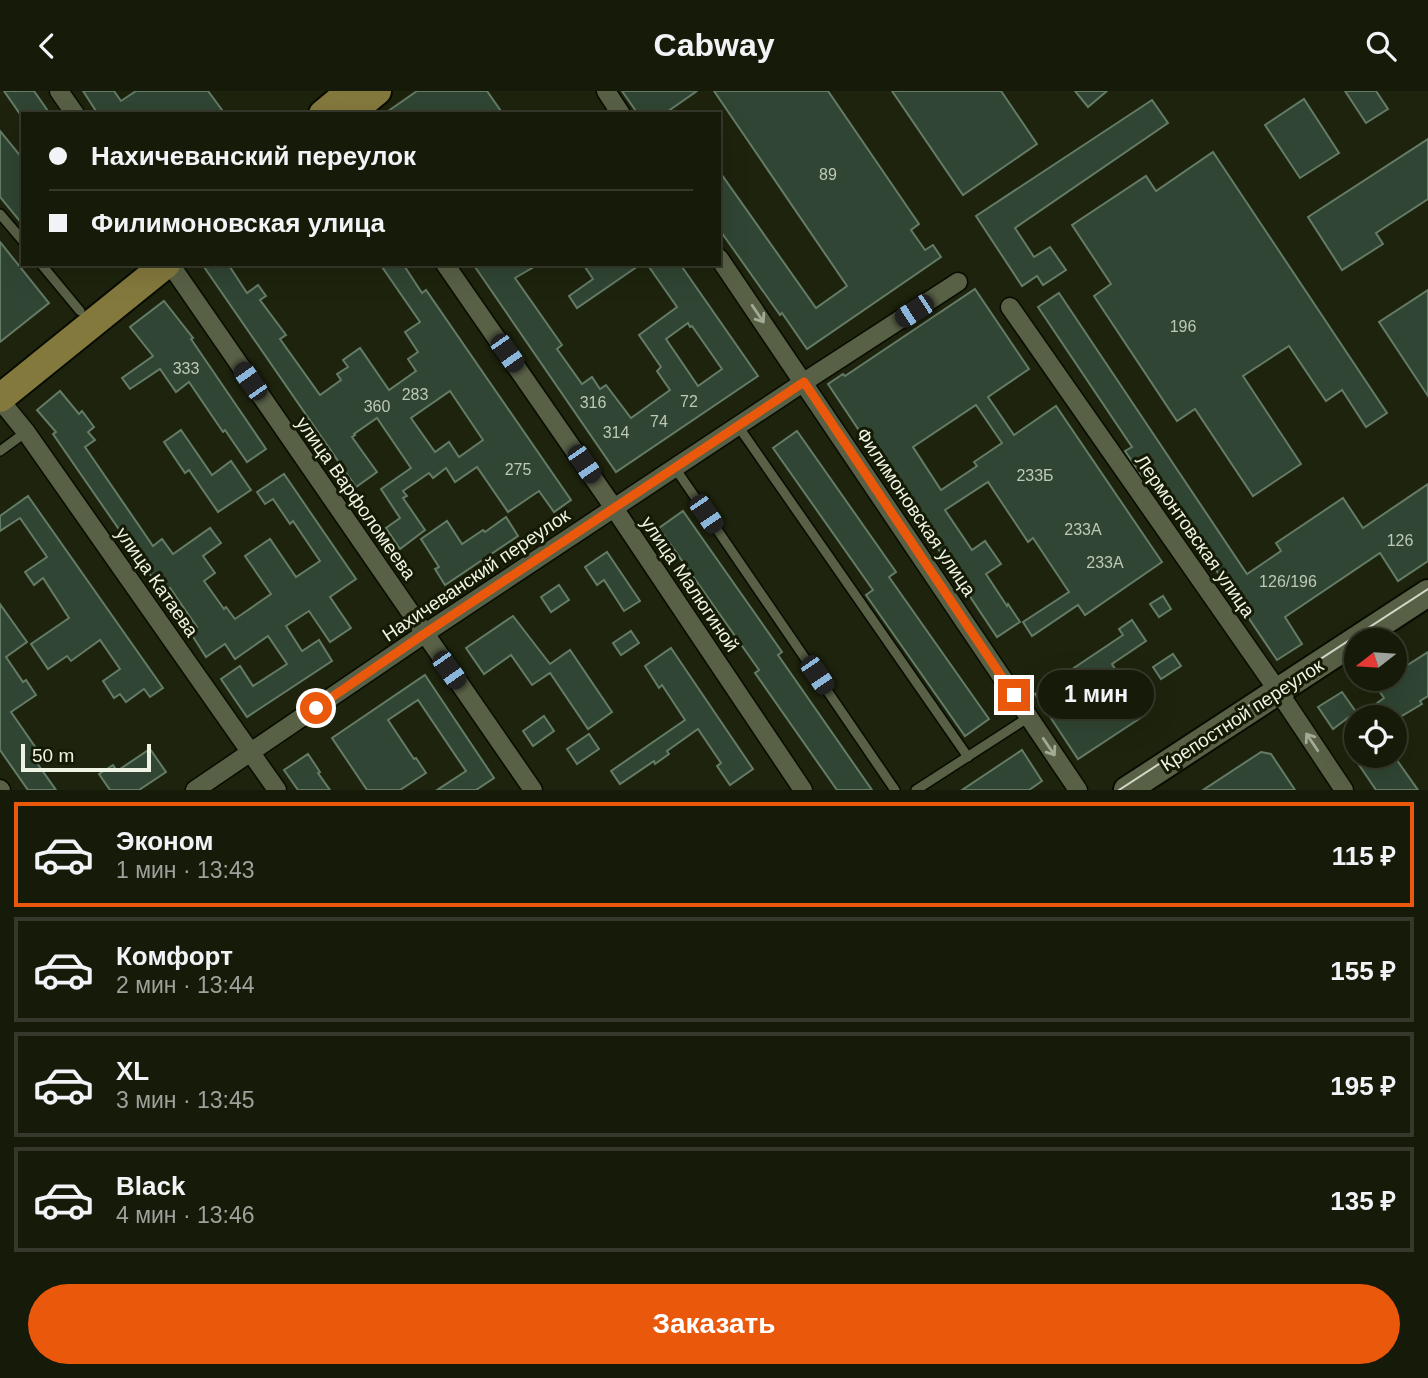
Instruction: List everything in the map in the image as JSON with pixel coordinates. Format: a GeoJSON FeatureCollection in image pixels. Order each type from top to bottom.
{"type":"FeatureCollection","features":[{"type":"Feature","properties":{"kind":"main road"},"geometry":{"type":"LineString","coordinates":[[325,112],[351,91]]}},
{"type":"Feature","properties":{"kind":"main road"},"geometry":{"type":"LineString","coordinates":[[351,112],[377,91]]}},
{"type":"Feature","properties":{"kind":"main road"},"geometry":{"type":"LineString","coordinates":[[0,376],[134,266]]}},
{"type":"Feature","properties":{"kind":"main road"},"geometry":{"type":"LineString","coordinates":[[0,399],[166,266]]}},
{"type":"Feature","properties":{"kind":"street"},"geometry":{"type":"LineString","coordinates":[[59,91],[74,112]]}},
{"type":"Feature","properties":{"kind":"street"},"geometry":{"type":"LineString","coordinates":[[606,91],[620,112]]}},
{"type":"Feature","properties":{"kind":"street","name":"Филимоновская улица"},"geometry":{"type":"LineString","coordinates":[[721,261],[1079,790]]}},
{"type":"Feature","properties":{"kind":"street","name":"улица Варфоломеева"},"geometry":{"type":"LineString","coordinates":[[169,266],[533,790]]}},
{"type":"Feature","properties":{"kind":"street","name":"улица Малюгиной"},"geometry":{"type":"LineString","coordinates":[[446,266],[614,508],[803,790]]}},
{"type":"Feature","properties":{"kind":"street","name":"Нахичеванский переулок"},"geometry":{"type":"LineString","coordinates":[[195,790],[424,634],[958,282]]}},
{"type":"Feature","properties":{"kind":"street","name":"Лермонтовская улица"},"geometry":{"type":"LineString","coordinates":[[1010,307],[1344,790]]}},
{"type":"Feature","properties":{"kind":"street","name":"улица Катаева"},"geometry":{"type":"LineString","coordinates":[[0,399],[26,432],[277,790]]}},
{"type":"Feature","properties":{"kind":"street","name":"Крепостной переулок"},"geometry":{"type":"LineString","coordinates":[[1127,790],[1428,593]]}},
{"type":"Feature","properties":{"kind":"lane"},"geometry":{"type":"LineString","coordinates":[[0,214],[21,239]]}},
{"type":"Feature","properties":{"kind":"lane"},"geometry":{"type":"LineString","coordinates":[[43,266],[79,311]]}},
{"type":"Feature","properties":{"kind":"lane"},"geometry":{"type":"LineString","coordinates":[[738,426],[968,757]]}},
{"type":"Feature","properties":{"kind":"lane"},"geometry":{"type":"LineString","coordinates":[[0,451],[26,432]]}},
{"type":"Feature","properties":{"kind":"lane"},"geometry":{"type":"LineString","coordinates":[[675,468],[895,790]]}},
{"type":"Feature","properties":{"kind":"lane"},"geometry":{"type":"LineString","coordinates":[[916,790],[1029,717]]}},
{"type":"Feature","properties":{"kind":"building"},"geometry":{"type":"Polygon","coordinates":[[[4,91],[34,91],[49,112],[21,112],[20,114],[4,91]]]}},
{"type":"Feature","properties":{"kind":"building"},"geometry":{"type":"Polygon","coordinates":[[[83,91],[114,91],[121,101],[136,91],[208,91],[224,112],[97,112],[83,91]]]}},
{"type":"Feature","properties":{"kind":"building"},"geometry":{"type":"Polygon","coordinates":[[[417,91],[487,91],[502,112],[387,112],[417,91]]]}},
{"type":"Feature","properties":{"kind":"building"},"geometry":{"type":"Polygon","coordinates":[[[622,91],[697,91],[667,112],[637,112],[622,91]]]}},
{"type":"Feature","properties":{"kind":"building"},"geometry":{"type":"Polygon","coordinates":[[[714,91],[828,91],[919,224],[911,230],[925,250],[933,245],[941,257],[807,349],[721,232],[721,174],[816,308],[847,286],[714,91]]]}},
{"type":"Feature","properties":{"kind":"building"},"geometry":{"type":"Polygon","coordinates":[[[892,91],[1001,91],[1037,144],[963,195],[892,91]]]}},
{"type":"Feature","properties":{"kind":"building"},"geometry":{"type":"Polygon","coordinates":[[[1075,91],[1107,91],[1088,107],[1075,91]]]}},
{"type":"Feature","properties":{"kind":"building"},"geometry":{"type":"Polygon","coordinates":[[[1345,91],[1376,91],[1388,109],[1366,123],[1345,91]]]}},
{"type":"Feature","properties":{"kind":"building"},"geometry":{"type":"Polygon","coordinates":[[[1304,99],[1339,153],[1300,178],[1265,125],[1304,99]]]}},
{"type":"Feature","properties":{"kind":"building"},"geometry":{"type":"Polygon","coordinates":[[[1152,100],[1168,123],[1015,228],[1034,257],[1050,247],[1066,270],[1043,285],[1037,276],[1022,286],[976,216],[1152,100]]]}},
{"type":"Feature","properties":{"kind":"building"},"geometry":{"type":"Polygon","coordinates":[[[0,131],[21,157],[21,223],[0,197],[0,131]]]}},
{"type":"Feature","properties":{"kind":"building"},"geometry":{"type":"Polygon","coordinates":[[[1428,139],[1428,199],[1376,233],[1383,244],[1342,270],[1308,217],[1428,139]]]}},
{"type":"Feature","properties":{"kind":"building"},"geometry":{"type":"Polygon","coordinates":[[[1213,152],[1387,413],[1366,427],[1342,390],[1326,401],[1289,346],[1243,376],[1301,464],[1253,496],[1195,409],[1177,421],[1094,296],[1111,284],[1072,225],[1146,176],[1156,191],[1213,152]]]}},
{"type":"Feature","properties":{"kind":"building"},"geometry":{"type":"Polygon","coordinates":[[[0,242],[49,303],[0,342],[0,242]]]}},
{"type":"Feature","properties":{"kind":"building"},"geometry":{"type":"Polygon","coordinates":[[[203,266],[229,266],[247,293],[258,285],[266,296],[260,300],[286,335],[280,339],[320,395],[341,380],[337,374],[348,367],[343,360],[360,348],[389,390],[416,371],[408,359],[418,352],[405,332],[420,322],[381,266],[404,266],[422,293],[426,290],[571,500],[554,512],[539,491],[508,512],[477,467],[455,482],[446,468],[433,478],[429,473],[403,491],[407,496],[403,498],[425,530],[400,549],[386,528],[400,518],[381,489],[411,468],[377,418],[352,437],[377,472],[356,487],[203,266]],[[450,391],[411,418],[435,452],[449,442],[459,457],[483,440],[450,391]]]}},
{"type":"Feature","properties":{"kind":"building"},"geometry":{"type":"Polygon","coordinates":[[[474,266],[536,266],[515,278],[562,345],[557,349],[582,384],[592,377],[600,389],[606,385],[631,418],[670,390],[657,371],[661,367],[639,335],[677,307],[648,266],[681,266],[758,376],[616,472],[474,266]],[[688,323],[666,339],[698,386],[722,369],[688,323]]]}},
{"type":"Feature","properties":{"kind":"building"},"geometry":{"type":"Polygon","coordinates":[[[584,266],[638,266],[577,308],[569,296],[593,279],[584,266]]]}},
{"type":"Feature","properties":{"kind":"building"},"geometry":{"type":"Polygon","coordinates":[[[975,289],[1029,369],[988,397],[1014,435],[1056,406],[1162,562],[1085,615],[1078,605],[1032,636],[1023,622],[1069,592],[1033,538],[1028,542],[988,482],[945,510],[972,550],[985,541],[1001,564],[986,574],[1020,622],[997,637],[828,384],[843,374],[845,376],[975,289]],[[976,405],[913,447],[941,490],[977,466],[974,462],[1002,443],[976,405]]]}},
{"type":"Feature","properties":{"kind":"building"},"geometry":{"type":"Polygon","coordinates":[[[1428,290],[1428,396],[1379,322],[1428,290]]]}},
{"type":"Feature","properties":{"kind":"building"},"geometry":{"type":"Polygon","coordinates":[[[1059,293],[1247,574],[1281,551],[1276,543],[1343,498],[1363,528],[1428,484],[1428,561],[1398,581],[1380,553],[1285,617],[1302,644],[1277,660],[1149,471],[1142,476],[1125,451],[1132,447],[1038,307],[1059,293]]]}},
{"type":"Feature","properties":{"kind":"building"},"geometry":{"type":"Polygon","coordinates":[[[164,301],[193,338],[191,339],[266,449],[247,462],[189,382],[176,392],[160,369],[130,389],[122,378],[153,356],[130,327],[164,301]]]}},
{"type":"Feature","properties":{"kind":"building"},"geometry":{"type":"Polygon","coordinates":[[[60,391],[79,414],[82,411],[94,427],[88,432],[95,440],[85,447],[153,546],[162,539],[173,554],[210,528],[221,543],[203,556],[215,573],[204,581],[224,609],[226,607],[235,619],[271,594],[245,556],[270,539],[296,577],[320,561],[293,521],[290,524],[273,499],[265,504],[257,492],[284,474],[356,579],[330,597],[351,628],[330,642],[309,611],[286,626],[302,651],[319,640],[332,661],[247,717],[221,679],[240,666],[253,686],[287,664],[268,636],[235,659],[225,644],[206,657],[190,632],[197,627],[170,588],[163,593],[53,434],[56,432],[37,410],[60,391]]]}},
{"type":"Feature","properties":{"kind":"building"},"geometry":{"type":"Polygon","coordinates":[[[181,430],[212,475],[231,461],[251,490],[218,512],[189,470],[185,473],[164,442],[181,430]]]}},
{"type":"Feature","properties":{"kind":"building"},"geometry":{"type":"Polygon","coordinates":[[[797,431],[896,572],[889,577],[989,719],[965,736],[866,595],[873,590],[773,448],[797,431]]]}},
{"type":"Feature","properties":{"kind":"building"},"geometry":{"type":"Polygon","coordinates":[[[28,496],[163,688],[150,697],[144,689],[126,702],[120,694],[114,698],[103,681],[120,669],[100,640],[71,661],[67,656],[48,669],[31,644],[69,618],[43,578],[34,585],[25,572],[47,557],[20,518],[0,531],[0,516],[28,496]]]}},
{"type":"Feature","properties":{"kind":"building"},"geometry":{"type":"Polygon","coordinates":[[[683,511],[782,652],[778,655],[872,790],[837,790],[755,673],[759,670],[659,528],[683,511]]]}},
{"type":"Feature","properties":{"kind":"building"},"geometry":{"type":"Polygon","coordinates":[[[506,517],[518,536],[445,585],[435,569],[439,567],[421,539],[447,521],[462,544],[506,517]]]}},
{"type":"Feature","properties":{"kind":"building"},"geometry":{"type":"Polygon","coordinates":[[[607,552],[640,601],[624,611],[604,580],[597,585],[585,567],[607,552]]]}},
{"type":"Feature","properties":{"kind":"building"},"geometry":{"type":"Polygon","coordinates":[[[559,585],[569,600],[551,612],[541,597],[559,585]]]}},
{"type":"Feature","properties":{"kind":"building"},"geometry":{"type":"Polygon","coordinates":[[[1163,596],[1171,609],[1159,617],[1150,604],[1163,596]]]}},
{"type":"Feature","properties":{"kind":"building"},"geometry":{"type":"Polygon","coordinates":[[[0,604],[27,642],[6,657],[23,682],[26,680],[36,695],[11,712],[36,748],[32,751],[39,762],[37,763],[56,790],[28,790],[0,750],[0,604]]]}},
{"type":"Feature","properties":{"kind":"building"},"geometry":{"type":"Polygon","coordinates":[[[513,616],[550,664],[570,650],[612,712],[588,729],[550,673],[532,685],[511,655],[484,674],[466,648],[513,616]]]}},
{"type":"Feature","properties":{"kind":"building"},"geometry":{"type":"Polygon","coordinates":[[[1132,620],[1146,641],[1112,664],[1145,715],[1078,759],[1035,694],[1123,635],[1119,629],[1132,620]]]}},
{"type":"Feature","properties":{"kind":"building"},"geometry":{"type":"Polygon","coordinates":[[[631,631],[639,643],[621,655],[613,643],[631,631]]]}},
{"type":"Feature","properties":{"kind":"building"},"geometry":{"type":"Polygon","coordinates":[[[671,648],[753,769],[730,785],[717,766],[721,763],[698,729],[667,751],[669,754],[655,764],[654,761],[620,784],[611,771],[685,720],[662,685],[659,688],[645,666],[671,648]]]}},
{"type":"Feature","properties":{"kind":"building"},"geometry":{"type":"Polygon","coordinates":[[[1428,652],[1428,696],[1420,701],[1422,704],[1407,713],[1407,705],[1374,705],[1384,698],[1379,691],[1407,691],[1407,665],[1428,652]]]}},
{"type":"Feature","properties":{"kind":"building"},"geometry":{"type":"Polygon","coordinates":[[[1173,654],[1181,666],[1161,679],[1153,667],[1173,654]]]}},
{"type":"Feature","properties":{"kind":"building"},"geometry":{"type":"Polygon","coordinates":[[[425,675],[494,778],[476,790],[437,790],[466,771],[418,700],[388,720],[426,773],[400,790],[367,790],[332,738],[425,675]]]}},
{"type":"Feature","properties":{"kind":"building"},"geometry":{"type":"Polygon","coordinates":[[[1342,692],[1351,705],[1344,705],[1344,721],[1333,729],[1318,707],[1342,692]]]}},
{"type":"Feature","properties":{"kind":"building"},"geometry":{"type":"Polygon","coordinates":[[[544,716],[554,731],[533,746],[523,731],[544,716]]]}},
{"type":"Feature","properties":{"kind":"building"},"geometry":{"type":"Polygon","coordinates":[[[589,734],[599,749],[577,764],[567,749],[589,734]]]}},
{"type":"Feature","properties":{"kind":"building"},"geometry":{"type":"Polygon","coordinates":[[[150,749],[166,772],[139,790],[110,790],[99,774],[113,765],[117,771],[150,749]]]}},
{"type":"Feature","properties":{"kind":"building"},"geometry":{"type":"Polygon","coordinates":[[[1022,750],[1042,781],[1029,790],[962,790],[1022,750]]]}},
{"type":"Feature","properties":{"kind":"building"},"geometry":{"type":"Polygon","coordinates":[[[1261,752],[1271,754],[1295,790],[1203,790],[1261,752]]]}},
{"type":"Feature","properties":{"kind":"building"},"geometry":{"type":"Polygon","coordinates":[[[308,754],[330,790],[298,790],[284,770],[308,754]]]}},
{"type":"Feature","properties":{"kind":"building"},"geometry":{"type":"Polygon","coordinates":[[[1361,768],[1402,768],[1418,790],[1376,790],[1361,768]]]}},
{"type":"Feature","properties":{"kind":"tram line"},"geometry":{"type":"LineString","coordinates":[[1119,790],[1428,589]]}},
{"type":"Feature","properties":{"kind":"route"},"geometry":{"type":"LineString","coordinates":[[316,708],[804,382],[1014,695]]}}]}
